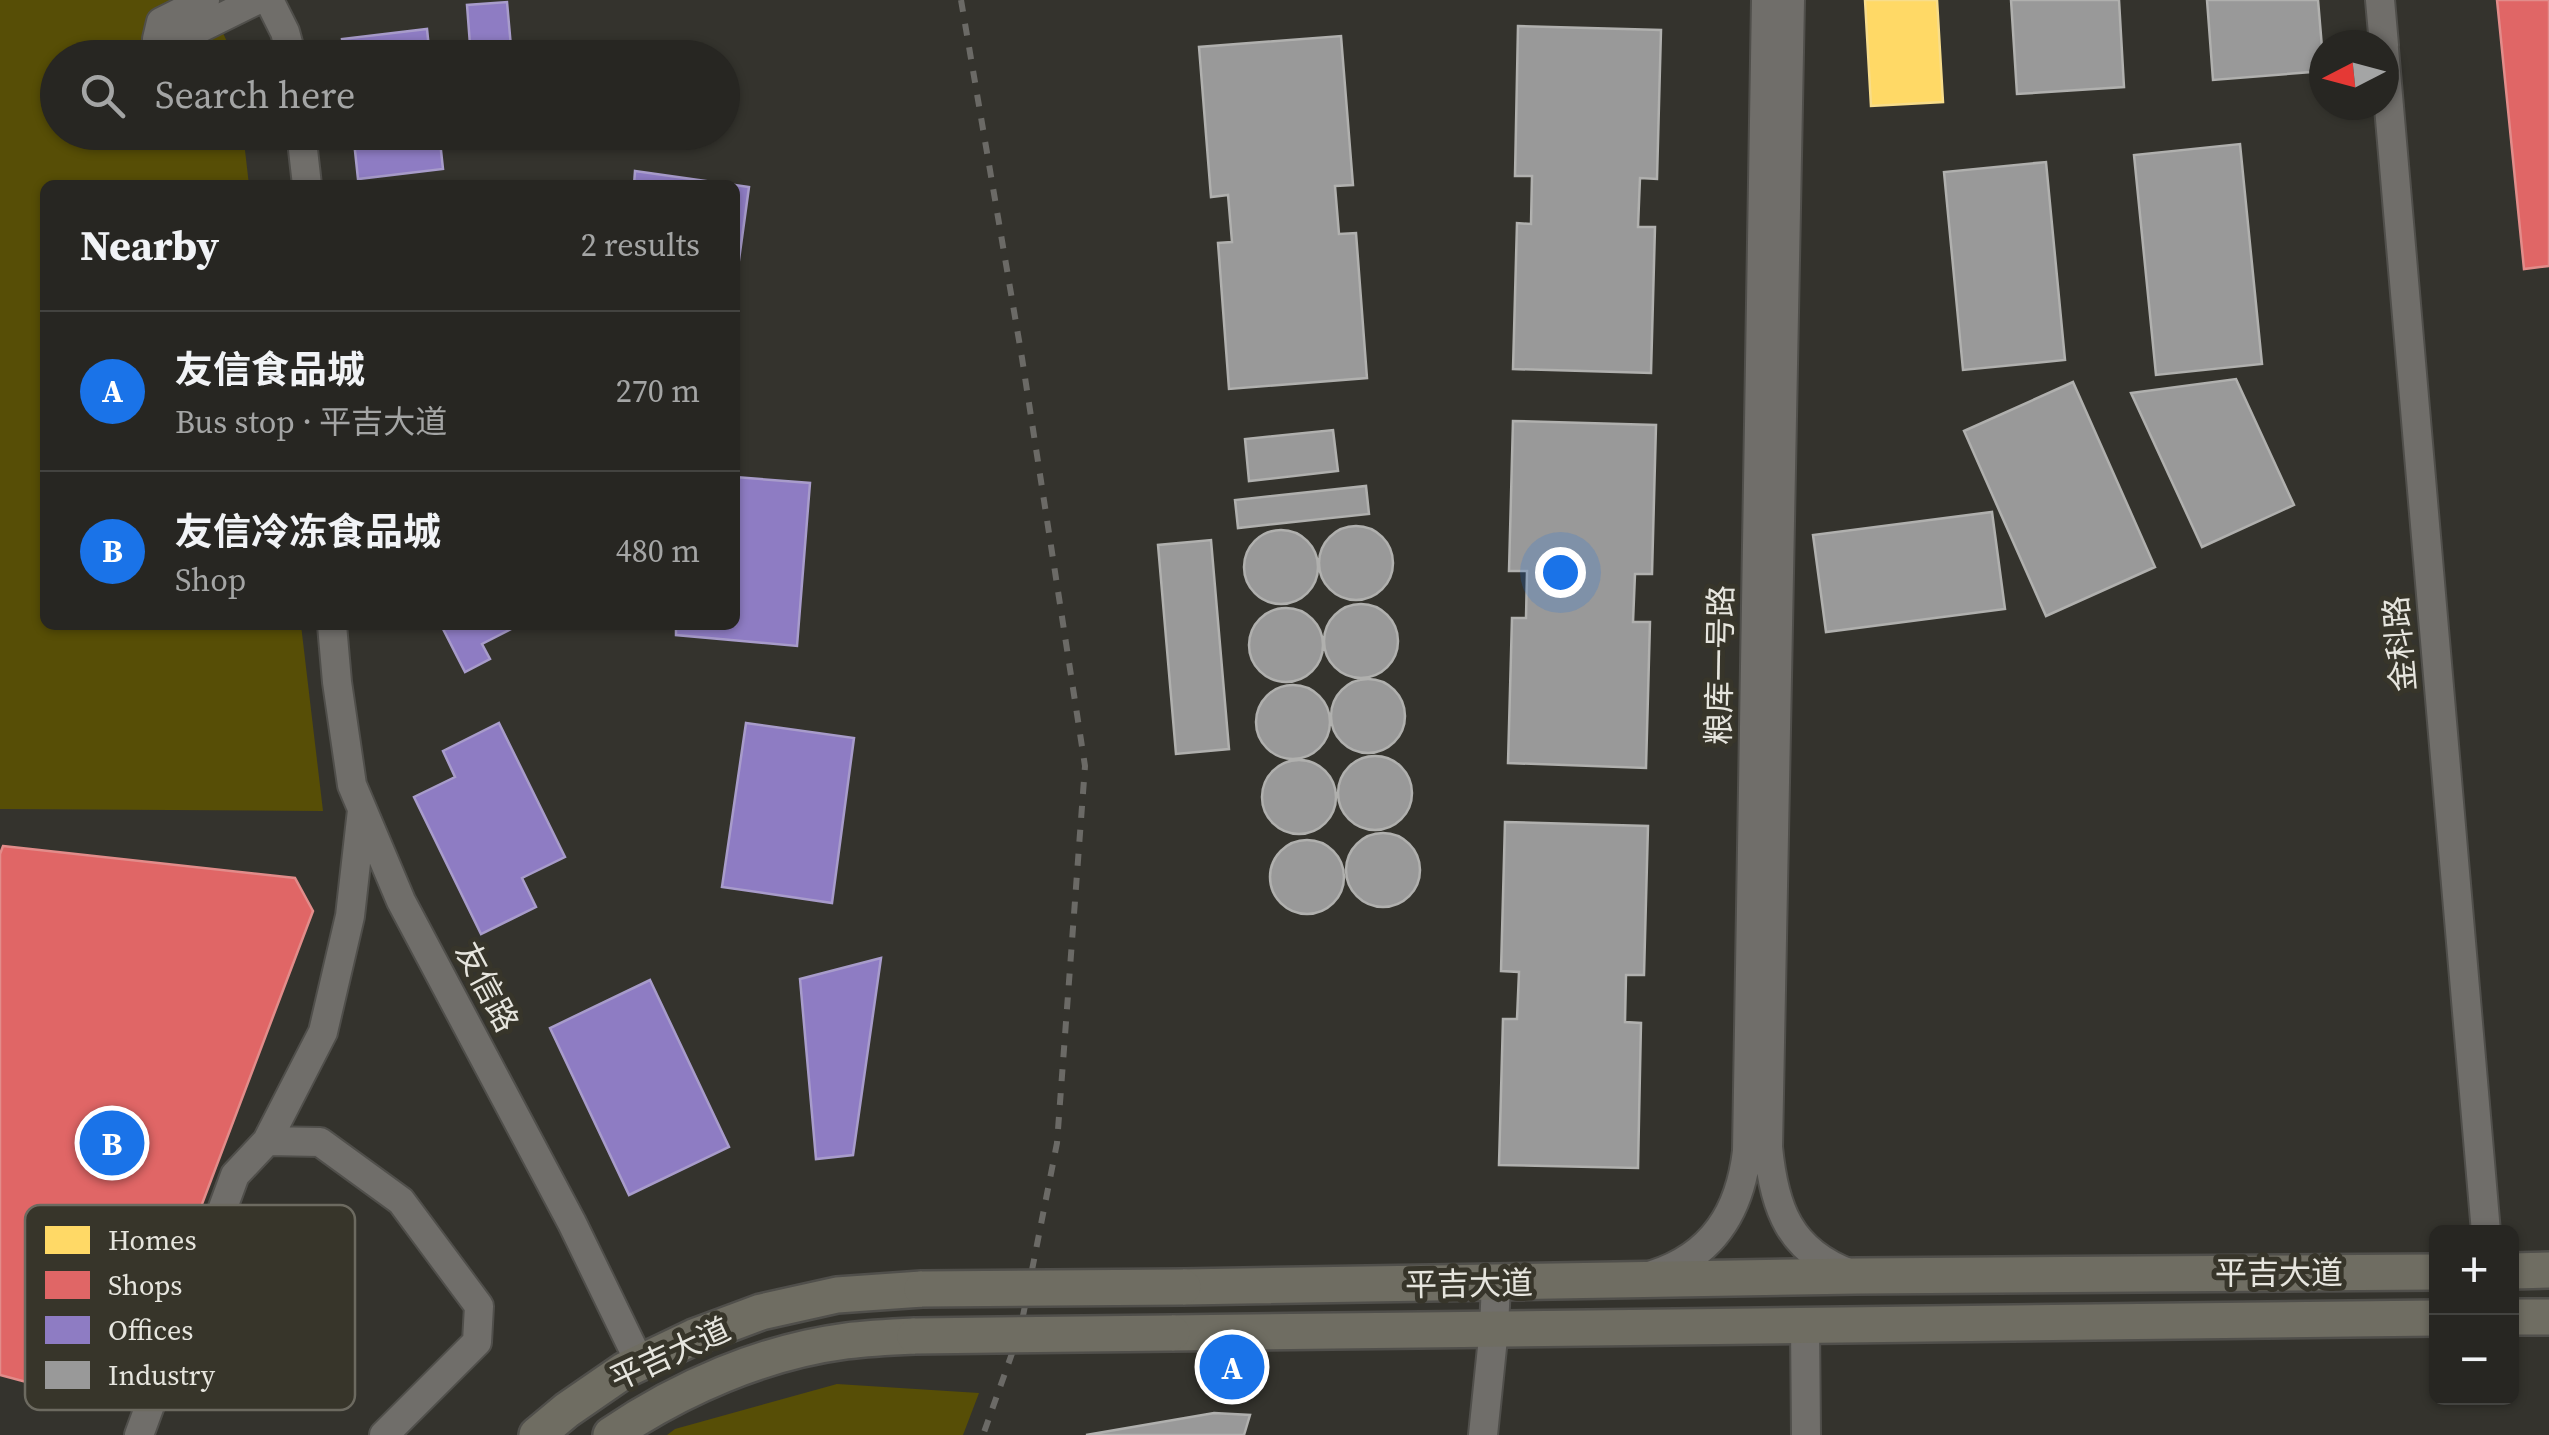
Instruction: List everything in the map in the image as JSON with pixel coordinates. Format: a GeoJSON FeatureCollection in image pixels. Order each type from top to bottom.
{"type":"FeatureCollection","features":[{"type":"Feature","properties":{"kind":"main road"},"geometry":{"type":"LineString","coordinates":[[2519,1271],[2549,1270]]}},
{"type":"Feature","properties":{"kind":"main road","name":"平吉大道"},"geometry":{"type":"LineString","coordinates":[[536,1435],[625,1370],[648,1359],[761,1312],[837,1296],[922,1289],[2429,1272]]}},
{"type":"Feature","properties":{"kind":"main road"},"geometry":{"type":"LineString","coordinates":[[2519,1317],[2549,1317]]}},
{"type":"Feature","properties":{"kind":"main road","name":"平吉大道"},"geometry":{"type":"LineString","coordinates":[[612,1435],[648,1410],[774,1357],[844,1341],[915,1336],[2429,1318]]}},
{"type":"Feature","properties":{"kind":"street"},"geometry":{"type":"LineString","coordinates":[[204,0],[164,34],[259,1]]}},
{"type":"Feature","properties":{"kind":"street","name":"粮库一号路"},"geometry":{"type":"LineString","coordinates":[[1639,1280],[1669,1270],[1696,1254],[1718,1232],[1734,1206],[1744,1178],[1766,0]]}},
{"type":"Feature","properties":{"kind":"street","name":"粮库一号路"},"geometry":{"type":"LineString","coordinates":[[1790,0],[1768,1147],[1778,1208],[1794,1235],[1832,1267],[1857,1276]]}},
{"type":"Feature","properties":{"kind":"street","name":"金科路"},"geometry":{"type":"LineString","coordinates":[[2380,0],[2383,30]]}},
{"type":"Feature","properties":{"kind":"street"},"geometry":{"type":"LineString","coordinates":[[259,1],[269,40]]}},
{"type":"Feature","properties":{"kind":"street"},"geometry":{"type":"LineString","coordinates":[[259,1],[287,40]]}},
{"type":"Feature","properties":{"kind":"street","name":"金科路"},"geometry":{"type":"LineString","coordinates":[[2390,120],[2485,1225]]}},
{"type":"Feature","properties":{"kind":"street"},"geometry":{"type":"LineString","coordinates":[[286,150],[289,180]]}},
{"type":"Feature","properties":{"kind":"street"},"geometry":{"type":"LineString","coordinates":[[303,150],[306,180]]}},
{"type":"Feature","properties":{"kind":"street","name":"友信路"},"geometry":{"type":"LineString","coordinates":[[332,630],[352,785],[401,901],[648,1359]]}},
{"type":"Feature","properties":{"kind":"street","name":"友信路"},"geometry":{"type":"LineString","coordinates":[[350,630],[368,778],[418,894],[589,1215],[648,1359]]}},
{"type":"Feature","properties":{"kind":"street"},"geometry":{"type":"LineString","coordinates":[[225,1205],[236,1175],[267,1141],[323,1032],[350,916],[362,808]]}},
{"type":"Feature","properties":{"kind":"street"},"geometry":{"type":"LineString","coordinates":[[267,1141],[320,1142],[401,1201],[479,1306],[477,1342],[384,1435]]}},
{"type":"Feature","properties":{"kind":"street"},"geometry":{"type":"LineString","coordinates":[[1483,1435],[1496,1284]]}},
{"type":"Feature","properties":{"kind":"street"},"geometry":{"type":"LineString","coordinates":[[1806,1325],[1806,1435]]}},
{"type":"Feature","properties":{"kind":"street"},"geometry":{"type":"LineString","coordinates":[[139,1435],[148,1410]]}},
{"type":"Feature","properties":{"kind":"shaded area"},"geometry":{"type":"Polygon","coordinates":[[[0,0],[208,0],[226,40],[40,40],[40,150],[245,150],[248,180],[40,180],[40,630],[302,630],[323,811],[0,809],[0,0]]]}},
{"type":"Feature","properties":{"kind":"shaded area"},"geometry":{"type":"Polygon","coordinates":[[[837,1384],[979,1393],[963,1435],[667,1435],[675,1429],[837,1384]]]}},
{"type":"Feature","properties":{"kind":"building: Homes"},"geometry":{"type":"Polygon","coordinates":[[[1865,0],[1937,0],[1943,102],[1871,106],[1865,0]]]}},
{"type":"Feature","properties":{"kind":"building: Shops"},"geometry":{"type":"Polygon","coordinates":[[[2497,0],[2549,0],[2549,266],[2524,269],[2497,0]]]}},
{"type":"Feature","properties":{"kind":"building: Shops"},"geometry":{"type":"Polygon","coordinates":[[[3,846],[295,878],[313,911],[202,1205],[25,1205],[25,1382],[0,1375],[3,846]]]}},
{"type":"Feature","properties":{"kind":"building: Offices"},"geometry":{"type":"Polygon","coordinates":[[[507,2],[510,40],[470,40],[467,5],[507,2]]]}},
{"type":"Feature","properties":{"kind":"building: Offices"},"geometry":{"type":"Polygon","coordinates":[[[427,29],[428,40],[342,40],[427,29]]]}},
{"type":"Feature","properties":{"kind":"building: Offices"},"geometry":{"type":"Polygon","coordinates":[[[355,150],[441,150],[443,169],[358,179],[355,150]]]}},
{"type":"Feature","properties":{"kind":"building: Offices"},"geometry":{"type":"Polygon","coordinates":[[[635,171],[699,180],[634,180],[635,171]]]}},
{"type":"Feature","properties":{"kind":"building: Offices"},"geometry":{"type":"Polygon","coordinates":[[[740,186],[749,187],[740,253],[740,186]]]}},
{"type":"Feature","properties":{"kind":"building: Offices"},"geometry":{"type":"Polygon","coordinates":[[[740,477],[810,483],[797,646],[676,635],[676,630],[740,630],[740,477]]]}},
{"type":"Feature","properties":{"kind":"building: Offices"},"geometry":{"type":"Polygon","coordinates":[[[444,630],[509,630],[482,644],[490,659],[465,672],[444,630]]]}},
{"type":"Feature","properties":{"kind":"building: Offices"},"geometry":{"type":"Polygon","coordinates":[[[499,723],[565,857],[522,878],[536,907],[481,934],[414,797],[455,777],[443,751],[499,723]]]}},
{"type":"Feature","properties":{"kind":"building: Offices"},"geometry":{"type":"Polygon","coordinates":[[[746,723],[854,738],[832,903],[722,887],[746,723]]]}},
{"type":"Feature","properties":{"kind":"building: Offices"},"geometry":{"type":"Polygon","coordinates":[[[881,958],[853,1155],[816,1159],[800,979],[881,958]]]}},
{"type":"Feature","properties":{"kind":"building: Offices"},"geometry":{"type":"Polygon","coordinates":[[[650,980],[729,1147],[629,1195],[550,1028],[650,980]]]}},
{"type":"Feature","properties":{"kind":"building: Industry"},"geometry":{"type":"Polygon","coordinates":[[[2011,0],[2119,0],[2124,87],[2017,94],[2011,0]]]}},
{"type":"Feature","properties":{"kind":"building: Industry"},"geometry":{"type":"Polygon","coordinates":[[[2207,0],[2318,0],[2321,30],[2309,30],[2309,72],[2213,80],[2207,0]]]}},
{"type":"Feature","properties":{"kind":"building: Industry"},"geometry":{"type":"Polygon","coordinates":[[[1518,26],[1661,30],[1657,179],[1640,178],[1638,227],[1655,227],[1651,373],[1513,369],[1517,223],[1531,224],[1532,176],[1515,176],[1518,26]]]}},
{"type":"Feature","properties":{"kind":"building: Industry"},"geometry":{"type":"Polygon","coordinates":[[[1341,36],[1353,185],[1335,186],[1339,234],[1356,233],[1367,378],[1229,389],[1218,243],[1232,242],[1228,195],[1211,197],[1199,47],[1341,36]]]}},
{"type":"Feature","properties":{"kind":"building: Industry"},"geometry":{"type":"Polygon","coordinates":[[[2240,144],[2262,364],[2156,375],[2134,155],[2240,144]]]}},
{"type":"Feature","properties":{"kind":"building: Industry"},"geometry":{"type":"Polygon","coordinates":[[[2046,162],[2065,360],[1963,370],[1944,172],[2046,162]]]}},
{"type":"Feature","properties":{"kind":"building: Industry"},"geometry":{"type":"Polygon","coordinates":[[[2236,379],[2294,505],[2202,547],[2131,393],[2236,379]]]}},
{"type":"Feature","properties":{"kind":"building: Industry"},"geometry":{"type":"Polygon","coordinates":[[[2073,382],[2155,567],[2046,616],[1964,431],[2073,382]]]}},
{"type":"Feature","properties":{"kind":"building: Industry"},"geometry":{"type":"Polygon","coordinates":[[[1513,421],[1656,425],[1652,574],[1635,574],[1633,622],[1650,622],[1646,768],[1508,763],[1512,618],[1526,618],[1527,571],[1509,571],[1513,421]]]}},
{"type":"Feature","properties":{"kind":"building: Industry"},"geometry":{"type":"Polygon","coordinates":[[[1333,430],[1338,471],[1249,481],[1245,439],[1333,430]]]}},
{"type":"Feature","properties":{"kind":"building: Industry"},"geometry":{"type":"Polygon","coordinates":[[[1366,486],[1369,514],[1238,528],[1235,500],[1366,486]]]}},
{"type":"Feature","properties":{"kind":"building: Industry"},"geometry":{"type":"Polygon","coordinates":[[[1992,512],[2005,609],[1826,632],[1813,535],[1992,512]]]}},
{"type":"Feature","properties":{"kind":"building: Industry"},"geometry":{"type":"Polygon","coordinates":[[[1356,526],[1382,537],[1393,563],[1382,589],[1356,600],[1330,589],[1319,563],[1330,537],[1356,526]]]}},
{"type":"Feature","properties":{"kind":"building: Industry"},"geometry":{"type":"Polygon","coordinates":[[[1281,530],[1307,541],[1318,567],[1307,593],[1281,604],[1255,593],[1244,567],[1255,541],[1281,530]]]}},
{"type":"Feature","properties":{"kind":"building: Industry"},"geometry":{"type":"Polygon","coordinates":[[[1211,540],[1229,749],[1176,754],[1158,545],[1211,540]]]}},
{"type":"Feature","properties":{"kind":"building: Industry"},"geometry":{"type":"Polygon","coordinates":[[[1361,604],[1387,615],[1398,641],[1387,667],[1361,678],[1335,667],[1324,641],[1335,615],[1361,604]]]}},
{"type":"Feature","properties":{"kind":"building: Industry"},"geometry":{"type":"Polygon","coordinates":[[[1286,608],[1312,619],[1323,645],[1312,671],[1286,682],[1260,671],[1249,645],[1260,619],[1286,608]]]}},
{"type":"Feature","properties":{"kind":"building: Industry"},"geometry":{"type":"Polygon","coordinates":[[[1368,679],[1394,690],[1405,716],[1394,742],[1368,753],[1342,742],[1331,716],[1342,690],[1368,679]]]}},
{"type":"Feature","properties":{"kind":"building: Industry"},"geometry":{"type":"Polygon","coordinates":[[[1293,685],[1319,696],[1330,722],[1319,748],[1293,759],[1267,748],[1256,722],[1267,696],[1293,685]]]}},
{"type":"Feature","properties":{"kind":"building: Industry"},"geometry":{"type":"Polygon","coordinates":[[[1375,756],[1401,767],[1412,793],[1401,819],[1375,830],[1349,819],[1338,793],[1349,767],[1375,756]]]}},
{"type":"Feature","properties":{"kind":"building: Industry"},"geometry":{"type":"Polygon","coordinates":[[[1299,760],[1325,771],[1336,797],[1325,823],[1299,834],[1273,823],[1262,797],[1273,771],[1299,760]]]}},
{"type":"Feature","properties":{"kind":"building: Industry"},"geometry":{"type":"Polygon","coordinates":[[[1505,822],[1648,826],[1644,975],[1626,975],[1625,1022],[1641,1023],[1638,1168],[1499,1165],[1503,1019],[1517,1019],[1519,972],[1501,971],[1505,822]]]}},
{"type":"Feature","properties":{"kind":"building: Industry"},"geometry":{"type":"Polygon","coordinates":[[[1383,833],[1409,844],[1420,870],[1409,896],[1383,907],[1357,896],[1346,870],[1357,844],[1383,833]]]}},
{"type":"Feature","properties":{"kind":"building: Industry"},"geometry":{"type":"Polygon","coordinates":[[[1307,840],[1333,851],[1344,877],[1333,903],[1307,914],[1281,903],[1270,877],[1281,851],[1307,840]]]}},
{"type":"Feature","properties":{"kind":"building: Industry"},"geometry":{"type":"Polygon","coordinates":[[[1214,1413],[1250,1415],[1244,1435],[1086,1435],[1214,1413]]]}},
{"type":"Feature","properties":{"kind":"railway"},"geometry":{"type":"LineString","coordinates":[[961,0],[1022,358],[1085,766],[1057,1143],[1020,1331],[983,1435]]}},
{"type":"Feature","properties":{"kind":"place","name":"友信冷冻食品城"},"geometry":{"type":"Point","coordinates":[112,1143]}},
{"type":"Feature","properties":{"kind":"place","name":"友信食品城"},"geometry":{"type":"Point","coordinates":[1232,1367]}}]}
